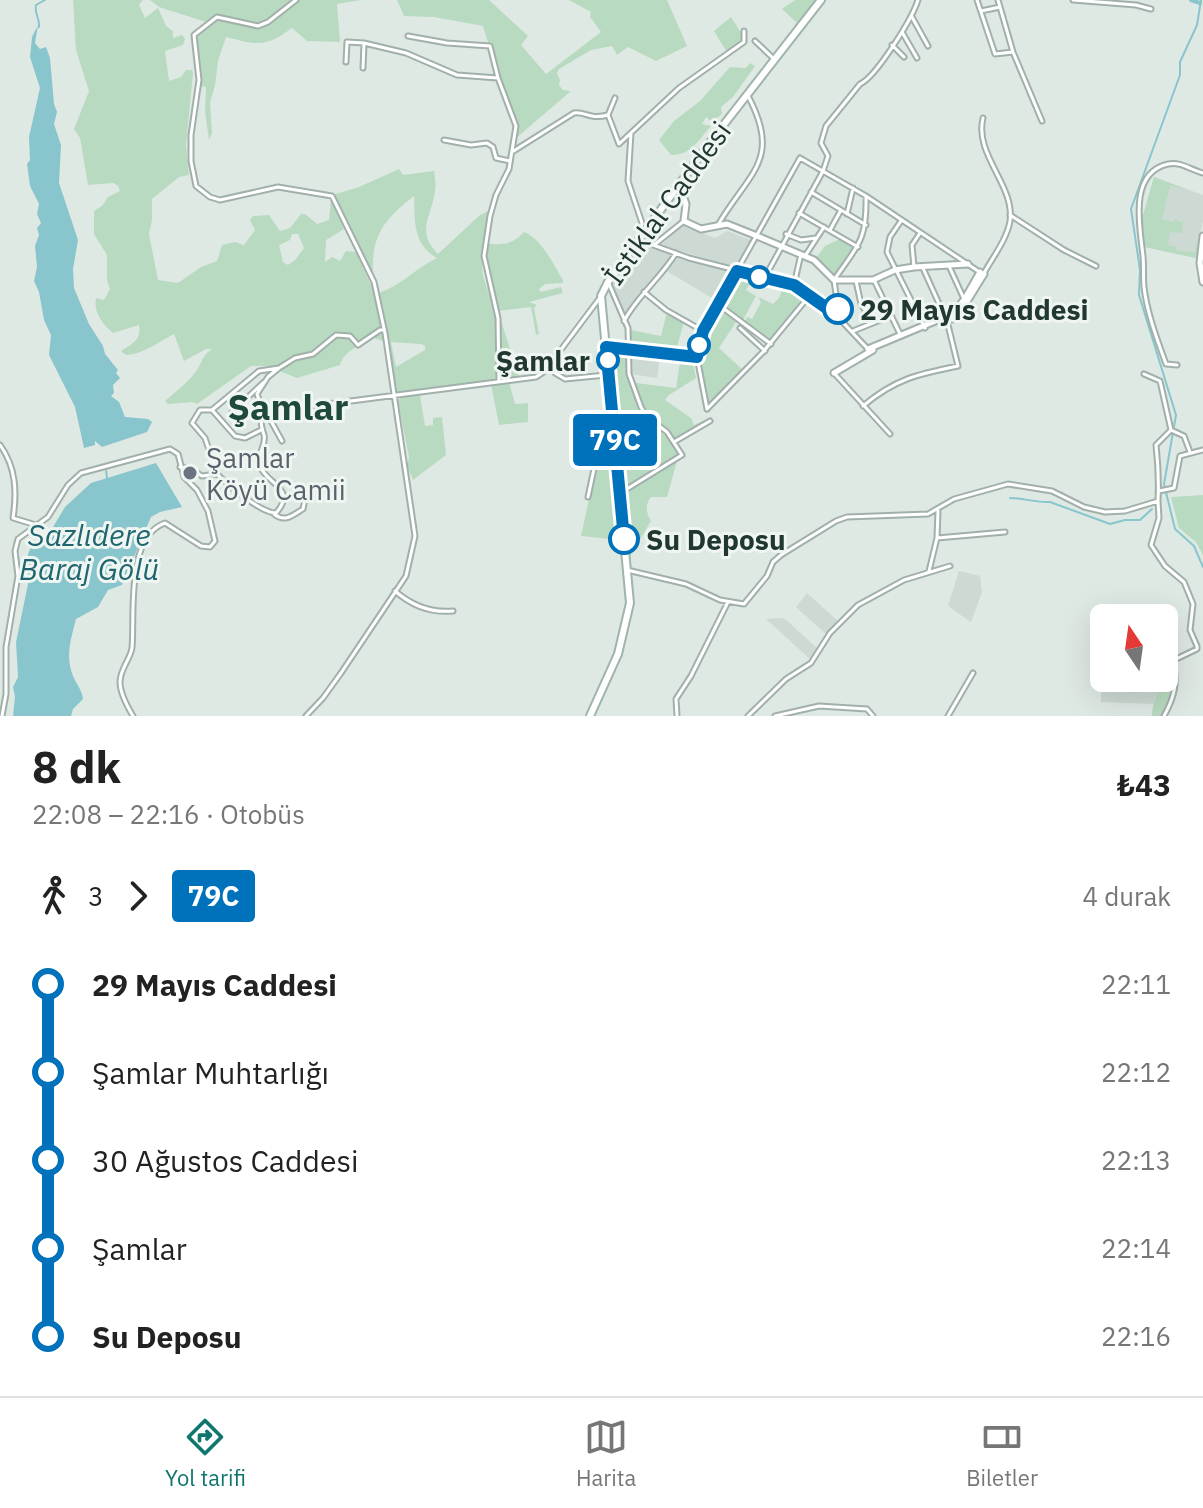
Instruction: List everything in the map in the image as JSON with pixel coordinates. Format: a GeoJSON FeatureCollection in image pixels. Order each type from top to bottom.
{"type":"FeatureCollection","features":[{"type":"Feature","properties":{"kind":"main road","name":"İstiklal Caddesi"},"geometry":{"type":"LineString","coordinates":[[590,716],[624,635],[630,603],[601,296],[640,240],[646,225],[821,0]]}},
{"type":"Feature","properties":{"kind":"street"},"geometry":{"type":"LineString","coordinates":[[296,0],[258,26],[223,18],[212,19],[194,35],[199,80],[191,135],[191,161],[196,186],[220,200],[283,187],[332,196],[374,282],[385,330],[415,536],[406,576],[323,698],[306,716]]}},
{"type":"Feature","properties":{"kind":"street"},"geometry":{"type":"LineString","coordinates":[[764,279],[779,246],[823,171],[828,156],[821,143],[826,126],[860,84],[867,81],[912,17],[918,0]]}},
{"type":"Feature","properties":{"kind":"street"},"geometry":{"type":"LineString","coordinates":[[977,0],[995,54],[1013,52]]}},
{"type":"Feature","properties":{"kind":"street"},"geometry":{"type":"LineString","coordinates":[[998,0],[1013,52],[1042,121]]}},
{"type":"Feature","properties":{"kind":"street"},"geometry":{"type":"LineString","coordinates":[[1073,0],[1151,9]]}},
{"type":"Feature","properties":{"kind":"street"},"geometry":{"type":"LineString","coordinates":[[981,11],[1000,7]]}},
{"type":"Feature","properties":{"kind":"street"},"geometry":{"type":"LineString","coordinates":[[912,17],[928,46]]}},
{"type":"Feature","properties":{"kind":"street"},"geometry":{"type":"LineString","coordinates":[[615,98],[608,115],[619,144],[659,104],[712,62],[735,51],[744,42],[744,31]]}},
{"type":"Feature","properties":{"kind":"street"},"geometry":{"type":"LineString","coordinates":[[902,32],[917,58]]}},
{"type":"Feature","properties":{"kind":"street"},"geometry":{"type":"LineString","coordinates":[[408,36],[490,46],[516,126],[510,161],[496,195],[484,256],[498,318],[499,382]]}},
{"type":"Feature","properties":{"kind":"street"},"geometry":{"type":"LineString","coordinates":[[755,41],[774,59]]}},
{"type":"Feature","properties":{"kind":"street"},"geometry":{"type":"LineString","coordinates":[[346,62],[347,42],[364,43],[406,53],[457,75],[498,78]]}},
{"type":"Feature","properties":{"kind":"street"},"geometry":{"type":"LineString","coordinates":[[363,68],[364,43]]}},
{"type":"Feature","properties":{"kind":"street"},"geometry":{"type":"LineString","coordinates":[[892,45],[904,57]]}},
{"type":"Feature","properties":{"kind":"street"},"geometry":{"type":"LineString","coordinates":[[718,225],[758,166],[764,146],[747,94]]}},
{"type":"Feature","properties":{"kind":"street"},"geometry":{"type":"LineString","coordinates":[[512,152],[574,113],[596,118],[608,115]]}},
{"type":"Feature","properties":{"kind":"street"},"geometry":{"type":"LineString","coordinates":[[890,434],[834,373],[868,350],[946,319],[956,311],[965,302],[1005,235],[1010,215],[980,134],[983,118]]}},
{"type":"Feature","properties":{"kind":"street"},"geometry":{"type":"LineString","coordinates":[[631,133],[628,181],[646,225]]}},
{"type":"Feature","properties":{"kind":"street"},"geometry":{"type":"LineString","coordinates":[[444,140],[471,145],[487,143],[493,147],[496,158],[510,161]]}},
{"type":"Feature","properties":{"kind":"street"},"geometry":{"type":"LineString","coordinates":[[810,295],[765,351],[707,409],[697,357],[703,331],[800,158],[866,196],[982,273]]}},
{"type":"Feature","properties":{"kind":"street"},"geometry":{"type":"LineString","coordinates":[[1177,365],[1166,364],[1149,314],[1138,207],[1141,192],[1151,172],[1166,164],[1178,163],[1203,173]]}},
{"type":"Feature","properties":{"kind":"street"},"geometry":{"type":"LineString","coordinates":[[654,245],[684,221],[686,204],[679,184]]}},
{"type":"Feature","properties":{"kind":"street"},"geometry":{"type":"LineString","coordinates":[[847,214],[853,188]]}},
{"type":"Feature","properties":{"kind":"street"},"geometry":{"type":"LineString","coordinates":[[811,192],[866,225]]}},
{"type":"Feature","properties":{"kind":"street"},"geometry":{"type":"LineString","coordinates":[[834,280],[858,247],[866,225],[866,196]]}},
{"type":"Feature","properties":{"kind":"street"},"geometry":{"type":"LineString","coordinates":[[830,230],[841,210]]}},
{"type":"Feature","properties":{"kind":"street"},"geometry":{"type":"LineString","coordinates":[[799,212],[858,247]]}},
{"type":"Feature","properties":{"kind":"street"},"geometry":{"type":"LineString","coordinates":[[1010,215],[1064,250],[1096,266]]}},
{"type":"Feature","properties":{"kind":"street"},"geometry":{"type":"LineString","coordinates":[[902,219],[887,248],[895,270],[925,326]]}},
{"type":"Feature","properties":{"kind":"street"},"geometry":{"type":"LineString","coordinates":[[684,221],[701,229],[727,224],[817,262],[834,280],[838,309],[835,314]]}},
{"type":"Feature","properties":{"kind":"street"},"geometry":{"type":"LineString","coordinates":[[794,285],[803,255],[824,227]]}},
{"type":"Feature","properties":{"kind":"street"},"geometry":{"type":"LineString","coordinates":[[914,267],[912,245],[920,232]]}},
{"type":"Feature","properties":{"kind":"street"},"geometry":{"type":"LineString","coordinates":[[786,234],[801,240],[816,238]]}},
{"type":"Feature","properties":{"kind":"street"},"geometry":{"type":"LineString","coordinates":[[1203,236],[1200,263],[1203,282]]}},
{"type":"Feature","properties":{"kind":"street"},"geometry":{"type":"LineString","coordinates":[[640,240],[764,279],[794,285],[835,314],[868,350]]}},
{"type":"Feature","properties":{"kind":"street"},"geometry":{"type":"LineString","coordinates":[[624,321],[676,253]]}},
{"type":"Feature","properties":{"kind":"street"},"geometry":{"type":"LineString","coordinates":[[834,280],[874,280],[895,270],[968,264]]}},
{"type":"Feature","properties":{"kind":"street"},"geometry":{"type":"LineString","coordinates":[[863,406],[893,383],[958,366],[946,319],[922,266]]}},
{"type":"Feature","properties":{"kind":"street"},"geometry":{"type":"LineString","coordinates":[[949,266],[965,302]]}},
{"type":"Feature","properties":{"kind":"street"},"geometry":{"type":"LineString","coordinates":[[856,280],[861,304],[872,321]]}},
{"type":"Feature","properties":{"kind":"street"},"geometry":{"type":"LineString","coordinates":[[874,280],[901,336]]}},
{"type":"Feature","properties":{"kind":"street"},"geometry":{"type":"LineString","coordinates":[[608,282],[629,331],[629,374],[643,412],[674,442],[682,455],[619,494]]}},
{"type":"Feature","properties":{"kind":"street"},"geometry":{"type":"LineString","coordinates":[[644,292],[666,310],[703,331]]}},
{"type":"Feature","properties":{"kind":"street"},"geometry":{"type":"LineString","coordinates":[[265,413],[394,393],[536,377],[552,362],[601,296]]}},
{"type":"Feature","properties":{"kind":"street"},"geometry":{"type":"LineString","coordinates":[[718,304],[771,344]]}},
{"type":"Feature","properties":{"kind":"street"},"geometry":{"type":"LineString","coordinates":[[853,331],[891,316]]}},
{"type":"Feature","properties":{"kind":"street"},"geometry":{"type":"LineString","coordinates":[[740,328],[765,351]]}},
{"type":"Feature","properties":{"kind":"street"},"geometry":{"type":"LineString","coordinates":[[239,425],[232,412],[291,360],[318,351],[336,335],[350,336],[358,345],[380,330],[385,330]]}},
{"type":"Feature","properties":{"kind":"street"},"geometry":{"type":"LineString","coordinates":[[606,347],[697,357]]}},
{"type":"Feature","properties":{"kind":"street"},"geometry":{"type":"LineString","coordinates":[[552,362],[556,374],[563,378],[609,375]]}},
{"type":"Feature","properties":{"kind":"street"},"geometry":{"type":"LineString","coordinates":[[281,367],[259,371],[212,410],[200,410],[192,423],[205,438],[217,474],[258,507],[274,513],[279,519],[287,519],[303,509],[305,499]]}},
{"type":"Feature","properties":{"kind":"street"},"geometry":{"type":"LineString","coordinates":[[1144,374],[1160,381],[1173,431],[1186,439],[1190,453]]}},
{"type":"Feature","properties":{"kind":"street"},"geometry":{"type":"LineString","coordinates":[[264,382],[257,398],[282,441]]}},
{"type":"Feature","properties":{"kind":"street"},"geometry":{"type":"LineString","coordinates":[[212,410],[235,436],[245,438],[261,430]]}},
{"type":"Feature","properties":{"kind":"street"},"geometry":{"type":"LineString","coordinates":[[265,413],[261,430],[264,442],[259,458],[260,467],[282,492],[280,508],[274,513]]}},
{"type":"Feature","properties":{"kind":"street"},"geometry":{"type":"LineString","coordinates":[[674,442],[710,421]]}},
{"type":"Feature","properties":{"kind":"street"},"geometry":{"type":"LineString","coordinates":[[588,497],[598,450],[615,431]]}},
{"type":"Feature","properties":{"kind":"street"},"geometry":{"type":"LineString","coordinates":[[1164,716],[1176,682],[1172,661],[1197,649],[1190,630],[1193,604],[1184,582],[1165,566],[1151,545],[1159,518],[1157,478],[1160,462],[1156,445],[1173,431]]}},
{"type":"Feature","properties":{"kind":"street"},"geometry":{"type":"LineString","coordinates":[[0,445],[11,462],[17,494],[13,518],[36,525]]}},
{"type":"Feature","properties":{"kind":"street"},"geometry":{"type":"LineString","coordinates":[[2,716],[6,694],[6,647],[18,581],[15,547],[23,534],[48,517],[68,485],[81,473],[168,449],[178,454],[184,477],[197,490],[208,511],[215,541],[210,547],[201,546],[165,523],[153,530],[141,551],[132,585],[131,653],[120,676],[119,686],[133,716]]}},
{"type":"Feature","properties":{"kind":"street"},"geometry":{"type":"LineString","coordinates":[[1160,491],[1174,488],[1179,458],[1203,450]]}},
{"type":"Feature","properties":{"kind":"street"},"geometry":{"type":"LineString","coordinates":[[180,467],[189,468],[202,476],[217,474]]}},
{"type":"Feature","properties":{"kind":"street"},"geometry":{"type":"LineString","coordinates":[[627,570],[686,584],[728,602],[744,604],[767,576],[773,562],[847,517],[919,515],[937,510],[954,499],[1008,484],[1052,491],[1084,507],[1105,512],[1125,511],[1158,501]]}},
{"type":"Feature","properties":{"kind":"street"},"geometry":{"type":"LineString","coordinates":[[929,571],[937,538],[937,510]]}},
{"type":"Feature","properties":{"kind":"street"},"geometry":{"type":"LineString","coordinates":[[937,538],[1005,532]]}},
{"type":"Feature","properties":{"kind":"street"},"geometry":{"type":"LineString","coordinates":[[748,716],[786,679],[811,663],[830,633],[858,605],[889,586],[950,566]]}},
{"type":"Feature","properties":{"kind":"street"},"geometry":{"type":"LineString","coordinates":[[395,591],[414,605],[439,612],[453,611]]}},
{"type":"Feature","properties":{"kind":"street"},"geometry":{"type":"LineString","coordinates":[[677,716],[676,699],[728,602]]}},
{"type":"Feature","properties":{"kind":"street"},"geometry":{"type":"LineString","coordinates":[[948,716],[973,673]]}},
{"type":"Feature","properties":{"kind":"street"},"geometry":{"type":"LineString","coordinates":[[775,716],[819,706],[867,709],[873,716]]}},
{"type":"Feature","properties":{"kind":"shaded area"},"geometry":{"type":"Polygon","coordinates":[[[1154,177],[1203,195],[1203,221],[1196,258],[1145,247],[1142,219],[1154,177]]]}},
{"type":"Feature","properties":{"kind":"shaded area"},"geometry":{"type":"Polygon","coordinates":[[[683,225],[715,238],[727,231],[751,240],[734,267],[661,245],[683,225]]]}},
{"type":"Feature","properties":{"kind":"shaded area"},"geometry":{"type":"Polygon","coordinates":[[[644,244],[674,256],[641,293],[624,318],[611,285],[638,245],[644,244]]]}},
{"type":"Feature","properties":{"kind":"shaded area"},"geometry":{"type":"Polygon","coordinates":[[[680,256],[729,271],[729,280],[717,301],[665,270],[680,256]]]}},
{"type":"Feature","properties":{"kind":"shaded area"},"geometry":{"type":"Polygon","coordinates":[[[630,353],[660,358],[657,378],[631,374],[630,353]]]}},
{"type":"Feature","properties":{"kind":"shaded area"},"geometry":{"type":"Polygon","coordinates":[[[959,571],[980,576],[982,592],[971,622],[948,606],[959,571]]]}},
{"type":"Feature","properties":{"kind":"shaded area"},"geometry":{"type":"Polygon","coordinates":[[[807,593],[838,621],[827,635],[796,607],[807,593]]]}},
{"type":"Feature","properties":{"kind":"shaded area"},"geometry":{"type":"Polygon","coordinates":[[[784,618],[817,648],[810,659],[766,619],[784,618]]]}},
{"type":"Feature","properties":{"kind":"shaded area"},"geometry":{"type":"Polygon","coordinates":[[[1101,692],[1157,692],[1153,704],[1101,702],[1101,692]]]}},
{"type":"Feature","properties":{"kind":"green space"},"geometry":{"type":"Polygon","coordinates":[[[73,0],[143,0],[139,5],[145,18],[158,8],[166,26],[173,31],[173,38],[182,35],[185,39],[183,45],[165,51],[169,81],[181,77],[186,70],[193,73],[186,145],[189,175],[179,177],[152,199],[149,234],[158,280],[178,283],[201,267],[217,261],[222,245],[235,242],[244,245],[255,230],[250,220],[253,216],[269,215],[280,231],[290,228],[301,214],[317,224],[329,220],[331,200],[344,229],[326,240],[325,262],[332,257],[340,261],[346,251],[356,252],[373,290],[384,341],[374,338],[350,352],[340,365],[297,378],[267,366],[251,366],[197,404],[168,404],[165,401],[191,378],[212,349],[184,361],[174,334],[145,350],[126,355],[121,351],[138,338],[139,325],[113,333],[97,313],[96,298],[104,300],[110,289],[107,255],[94,234],[94,211],[108,197],[120,191],[114,183],[88,185],[80,138],[74,129],[89,91],[76,50],[73,0]],[[292,234],[290,240],[279,245],[283,262],[288,265],[304,248],[298,234],[292,234]]]}},
{"type":"Feature","properties":{"kind":"green space"},"geometry":{"type":"Polygon","coordinates":[[[150,0],[361,0],[337,4],[340,42],[307,41],[292,28],[275,39],[260,43],[226,37],[210,102],[212,133],[209,140],[206,89],[205,86],[199,88],[200,67],[193,45],[208,26],[206,22],[159,7],[150,0]]]}},
{"type":"Feature","properties":{"kind":"green space"},"geometry":{"type":"Polygon","coordinates":[[[397,0],[489,0],[528,36],[521,45],[546,74],[601,32],[590,17],[591,12],[569,0],[667,0],[687,46],[656,61],[628,47],[617,55],[612,46],[591,50],[559,69],[559,85],[563,90],[571,91],[515,139],[517,124],[483,26],[434,17],[404,16],[397,0]]]}},
{"type":"Feature","properties":{"kind":"green space"},"geometry":{"type":"Polygon","coordinates":[[[795,0],[817,0],[797,23],[782,9],[795,0]]]}},
{"type":"Feature","properties":{"kind":"green space"},"geometry":{"type":"Polygon","coordinates":[[[731,17],[743,36],[742,43],[728,54],[714,31],[731,17]]]}},
{"type":"Feature","properties":{"kind":"green space"},"geometry":{"type":"Polygon","coordinates":[[[750,63],[755,66],[733,97],[721,107],[722,114],[712,122],[706,117],[702,124],[711,126],[698,141],[689,150],[671,155],[659,140],[674,121],[700,101],[730,67],[746,68],[750,63]]]}},
{"type":"Feature","properties":{"kind":"green space"},"geometry":{"type":"Polygon","coordinates":[[[399,169],[403,175],[434,171],[435,191],[426,231],[431,246],[438,254],[480,215],[490,210],[481,253],[483,276],[495,312],[496,381],[402,394],[396,392],[379,293],[437,258],[419,238],[414,196],[395,212],[377,238],[373,273],[329,196],[399,169]],[[391,342],[396,367],[425,350],[421,344],[391,342]]]}},
{"type":"Feature","properties":{"kind":"green space"},"geometry":{"type":"Polygon","coordinates":[[[1154,177],[1191,191],[1170,185],[1162,219],[1173,222],[1175,219],[1183,223],[1182,233],[1170,232],[1168,245],[1176,247],[1177,251],[1195,252],[1200,233],[1196,258],[1145,247],[1142,219],[1154,177]]]}},
{"type":"Feature","properties":{"kind":"green space"},"geometry":{"type":"Polygon","coordinates":[[[524,232],[542,246],[563,280],[563,283],[545,284],[539,289],[541,292],[561,287],[563,293],[529,302],[537,305],[534,308],[539,334],[536,335],[531,307],[498,311],[519,377],[501,380],[498,317],[485,271],[485,253],[487,243],[507,243],[524,232]]]}},
{"type":"Feature","properties":{"kind":"green space"},"geometry":{"type":"Polygon","coordinates":[[[840,239],[855,248],[834,276],[816,258],[825,246],[840,239]]]}},
{"type":"Feature","properties":{"kind":"green space"},"geometry":{"type":"Polygon","coordinates":[[[739,276],[752,280],[746,290],[756,296],[743,320],[723,304],[739,276]]]}},
{"type":"Feature","properties":{"kind":"green space"},"geometry":{"type":"Polygon","coordinates":[[[783,287],[802,299],[770,340],[745,321],[747,317],[752,319],[761,302],[758,297],[773,304],[783,287]]]}},
{"type":"Feature","properties":{"kind":"green space"},"geometry":{"type":"Polygon","coordinates":[[[720,308],[736,322],[719,348],[743,370],[709,403],[702,374],[702,353],[707,333],[720,308]]]}},
{"type":"Feature","properties":{"kind":"green space"},"geometry":{"type":"Polygon","coordinates":[[[667,312],[684,322],[675,354],[630,345],[630,330],[661,336],[667,312]]]}},
{"type":"Feature","properties":{"kind":"green space"},"geometry":{"type":"Polygon","coordinates":[[[615,351],[627,352],[638,405],[680,455],[623,489],[610,357],[615,351]]]}},
{"type":"Feature","properties":{"kind":"green space"},"geometry":{"type":"Polygon","coordinates":[[[680,362],[693,364],[696,378],[665,400],[691,418],[694,425],[705,420],[706,424],[677,442],[644,410],[636,383],[676,388],[680,362]]]}},
{"type":"Feature","properties":{"kind":"green space"},"geometry":{"type":"Polygon","coordinates":[[[509,382],[515,404],[528,403],[528,422],[499,425],[491,384],[509,382]]]}},
{"type":"Feature","properties":{"kind":"green space"},"geometry":{"type":"Polygon","coordinates":[[[420,395],[425,426],[433,425],[433,418],[442,417],[446,455],[413,480],[407,465],[409,457],[398,401],[401,397],[420,395]]]}},
{"type":"Feature","properties":{"kind":"green space"},"geometry":{"type":"Polygon","coordinates":[[[611,439],[621,540],[581,536],[598,459],[611,439]]]}},
{"type":"Feature","properties":{"kind":"green space"},"geometry":{"type":"Polygon","coordinates":[[[677,461],[667,497],[651,497],[649,500],[647,509],[651,521],[629,558],[620,494],[677,461]]]}},
{"type":"Feature","properties":{"kind":"green space"},"geometry":{"type":"Polygon","coordinates":[[[1203,495],[1203,555],[1196,542],[1179,528],[1171,497],[1203,495]]]}},
{"type":"Feature","properties":{"kind":"green space"},"geometry":{"type":"Polygon","coordinates":[[[1158,692],[1172,692],[1162,716],[1152,716],[1158,692]]]}},
{"type":"Feature","properties":{"kind":"water","name":"Sazlıdere Baraj Gölü"},"geometry":{"type":"Polygon","coordinates":[[[38,25],[35,43],[40,49],[46,47],[50,58],[57,112],[54,124],[61,145],[59,183],[78,240],[73,269],[74,288],[105,354],[118,370],[116,373],[120,378],[113,385],[114,393],[111,396],[119,402],[125,417],[152,422],[147,432],[102,447],[95,441],[95,445],[84,448],[75,407],[49,355],[51,335],[34,281],[37,228],[41,223],[37,214],[39,204],[30,186],[27,164],[30,160],[29,137],[40,88],[30,57],[32,37],[38,25]]]}},
{"type":"Feature","properties":{"kind":"water","name":"Sazlıdere Baraj Gölü"},"geometry":{"type":"Polygon","coordinates":[[[156,463],[182,507],[151,517],[122,585],[108,590],[98,607],[76,619],[69,661],[83,699],[73,709],[71,716],[13,716],[13,687],[18,677],[16,642],[28,584],[28,554],[32,545],[50,532],[65,507],[91,483],[156,463]]]}},
{"type":"Feature","properties":{"kind":"waterway"},"geometry":{"type":"LineString","coordinates":[[39,27],[36,5],[45,0]]}},
{"type":"Feature","properties":{"kind":"waterway"},"geometry":{"type":"LineString","coordinates":[[1191,0],[1200,3]]}},
{"type":"Feature","properties":{"kind":"waterway"},"geometry":{"type":"LineString","coordinates":[[1201,0],[1197,25],[1180,62],[1180,75],[1131,209],[1140,270],[1139,295],[1176,415],[1164,484],[1175,529],[1194,546],[1203,567]]}},
{"type":"Feature","properties":{"kind":"waterway"},"geometry":{"type":"LineString","coordinates":[[106,469],[107,479]]}},
{"type":"Feature","properties":{"kind":"waterway"},"geometry":{"type":"LineString","coordinates":[[1010,498],[1050,502],[1110,524],[1140,520],[1152,509]]}},
{"type":"Feature","properties":{"kind":"bus line","name":"79C"},"geometry":{"type":"LineString","coordinates":[[624,539],[606,347],[697,357],[703,331],[737,271],[794,285],[835,314],[838,309]]}},
{"type":"Feature","properties":{"kind":"place","name":"29 Mayıs Caddesi"},"geometry":{"type":"Point","coordinates":[838,309]}},
{"type":"Feature","properties":{"kind":"place","name":"Şamlar"},"geometry":{"type":"Point","coordinates":[608,360]}},
{"type":"Feature","properties":{"kind":"place","name":"Şamlar Köyü Camii"},"geometry":{"type":"Point","coordinates":[190,473]}},
{"type":"Feature","properties":{"kind":"place","name":"Su Deposu"},"geometry":{"type":"Point","coordinates":[624,539]}},
{"type":"Feature","properties":{"kind":"district","name":"Şamlar"},"geometry":{"type":"Point","coordinates":[288,406]}}]}
